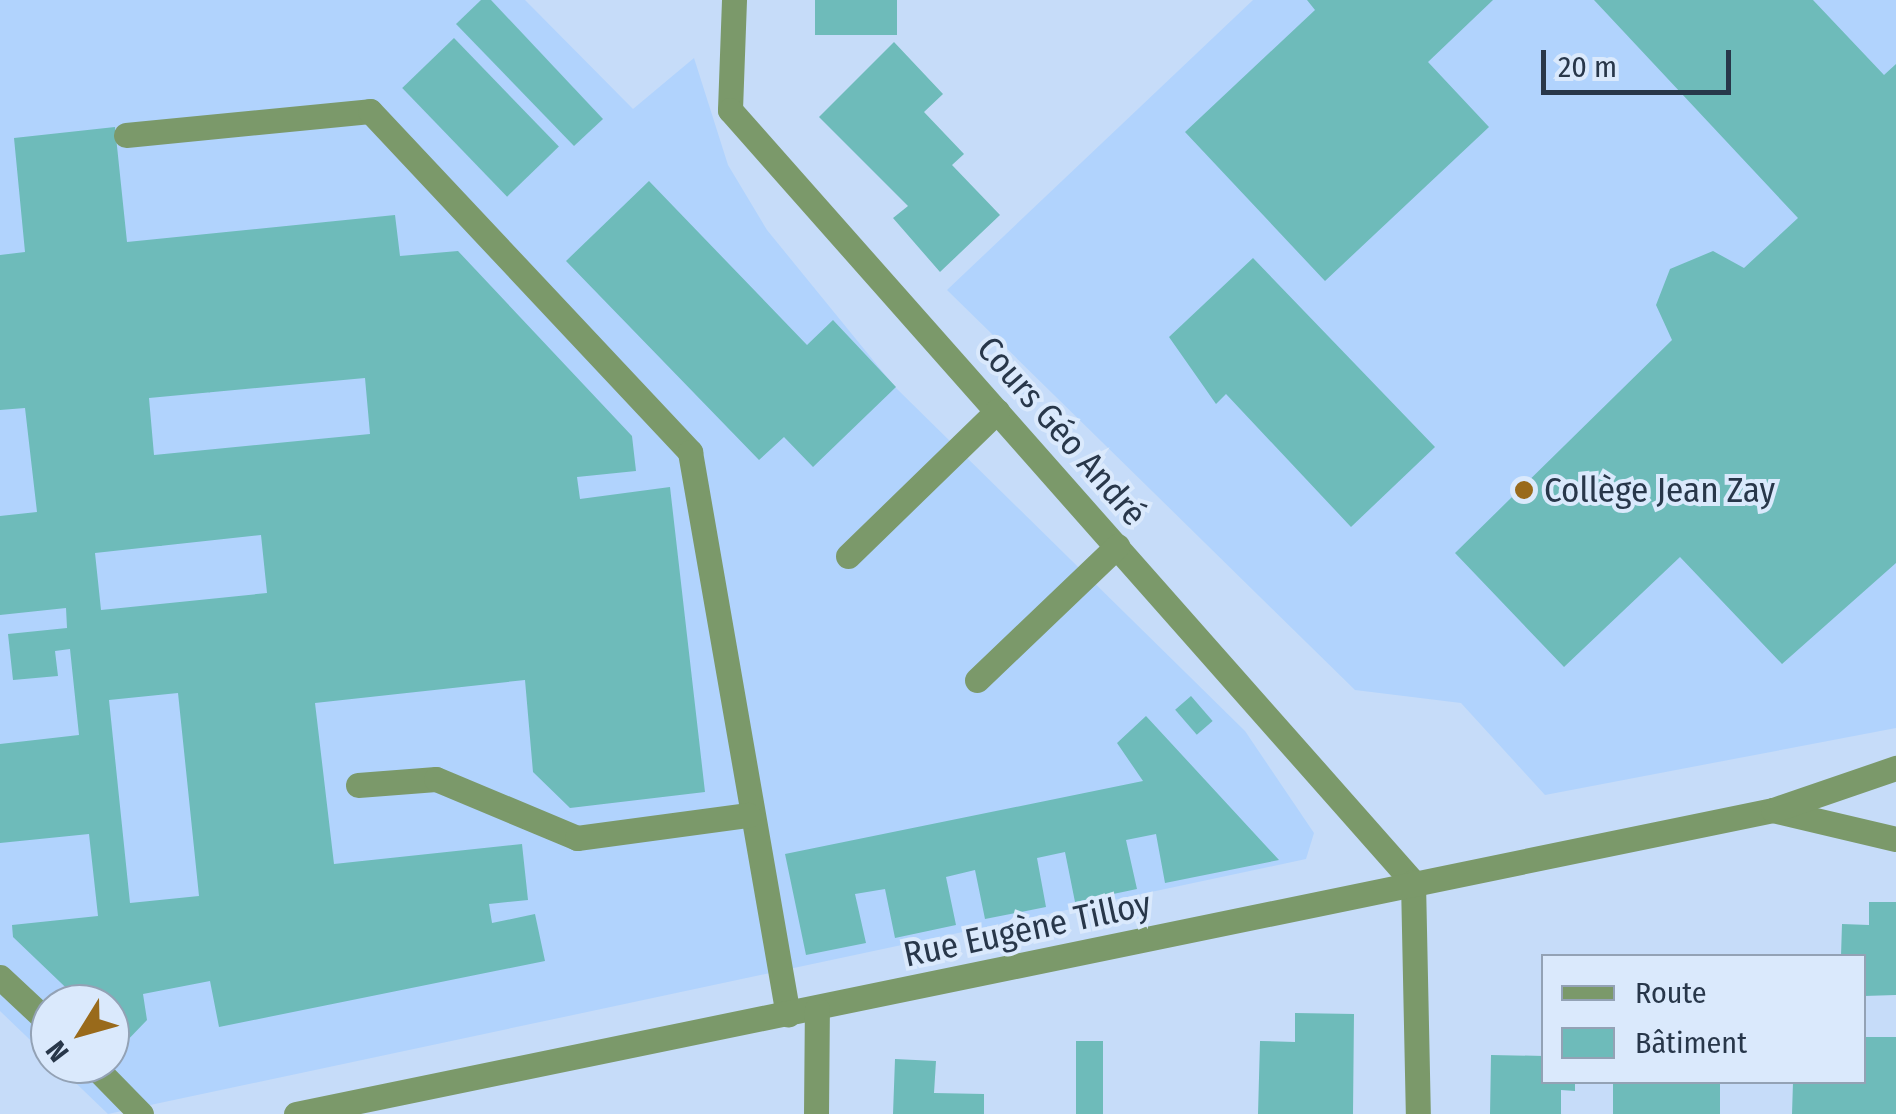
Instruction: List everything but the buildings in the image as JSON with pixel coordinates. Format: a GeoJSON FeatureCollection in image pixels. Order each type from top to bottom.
{"type":"FeatureCollection","features":[{"type":"Feature","properties":{"kind":"street","name":"Cours Géo André"},"geometry":{"type":"LineString","coordinates":[[734,0],[730,110],[1413,882]]}},
{"type":"Feature","properties":{"kind":"street"},"geometry":{"type":"LineString","coordinates":[[126,135],[370,110],[690,452],[748,815],[788,1015]]}},
{"type":"Feature","properties":{"kind":"street"},"geometry":{"type":"LineString","coordinates":[[848,556],[997,410]]}},
{"type":"Feature","properties":{"kind":"street"},"geometry":{"type":"LineString","coordinates":[[976,680],[1116,546]]}},
{"type":"Feature","properties":{"kind":"street","name":"Rue Eugène Tilloy"},"geometry":{"type":"LineString","coordinates":[[296,1114],[1773,810],[1896,768]]}},
{"type":"Feature","properties":{"kind":"street"},"geometry":{"type":"LineString","coordinates":[[358,785],[436,780],[577,838],[748,815]]}},
{"type":"Feature","properties":{"kind":"street","name":"Rue Eugène Tilloy"},"geometry":{"type":"LineString","coordinates":[[1773,810],[1896,839]]}},
{"type":"Feature","properties":{"kind":"street"},"geometry":{"type":"LineString","coordinates":[[1413,882],[1418,1114]]}},
{"type":"Feature","properties":{"kind":"street"},"geometry":{"type":"LineString","coordinates":[[0,977],[30,1005]]}},
{"type":"Feature","properties":{"kind":"street"},"geometry":{"type":"LineString","coordinates":[[816,1114],[817,1009]]}},
{"type":"Feature","properties":{"kind":"street"},"geometry":{"type":"LineString","coordinates":[[112,1084],[141,1114]]}},
{"type":"Feature","properties":{"kind":"shaded area"},"geometry":{"type":"Polygon","coordinates":[[[0,0],[525,0],[633,109],[694,58],[728,165],[767,230],[895,387],[1245,731],[1314,833],[1306,859],[108,1114],[77,1084],[130,1084],[130,984],[30,984],[30,1040],[0,1011],[0,0]]]}},
{"type":"Feature","properties":{"kind":"shaded area","name":"Collège Jean Zay"},"geometry":{"type":"Polygon","coordinates":[[[1253,0],[1896,0],[1896,728],[1545,795],[1461,703],[1355,690],[947,290],[1253,0]]]}},
{"type":"Feature","properties":{"kind":"place","name":"Collège Jean Zay"},"geometry":{"type":"Point","coordinates":[1524,490]}}]}
